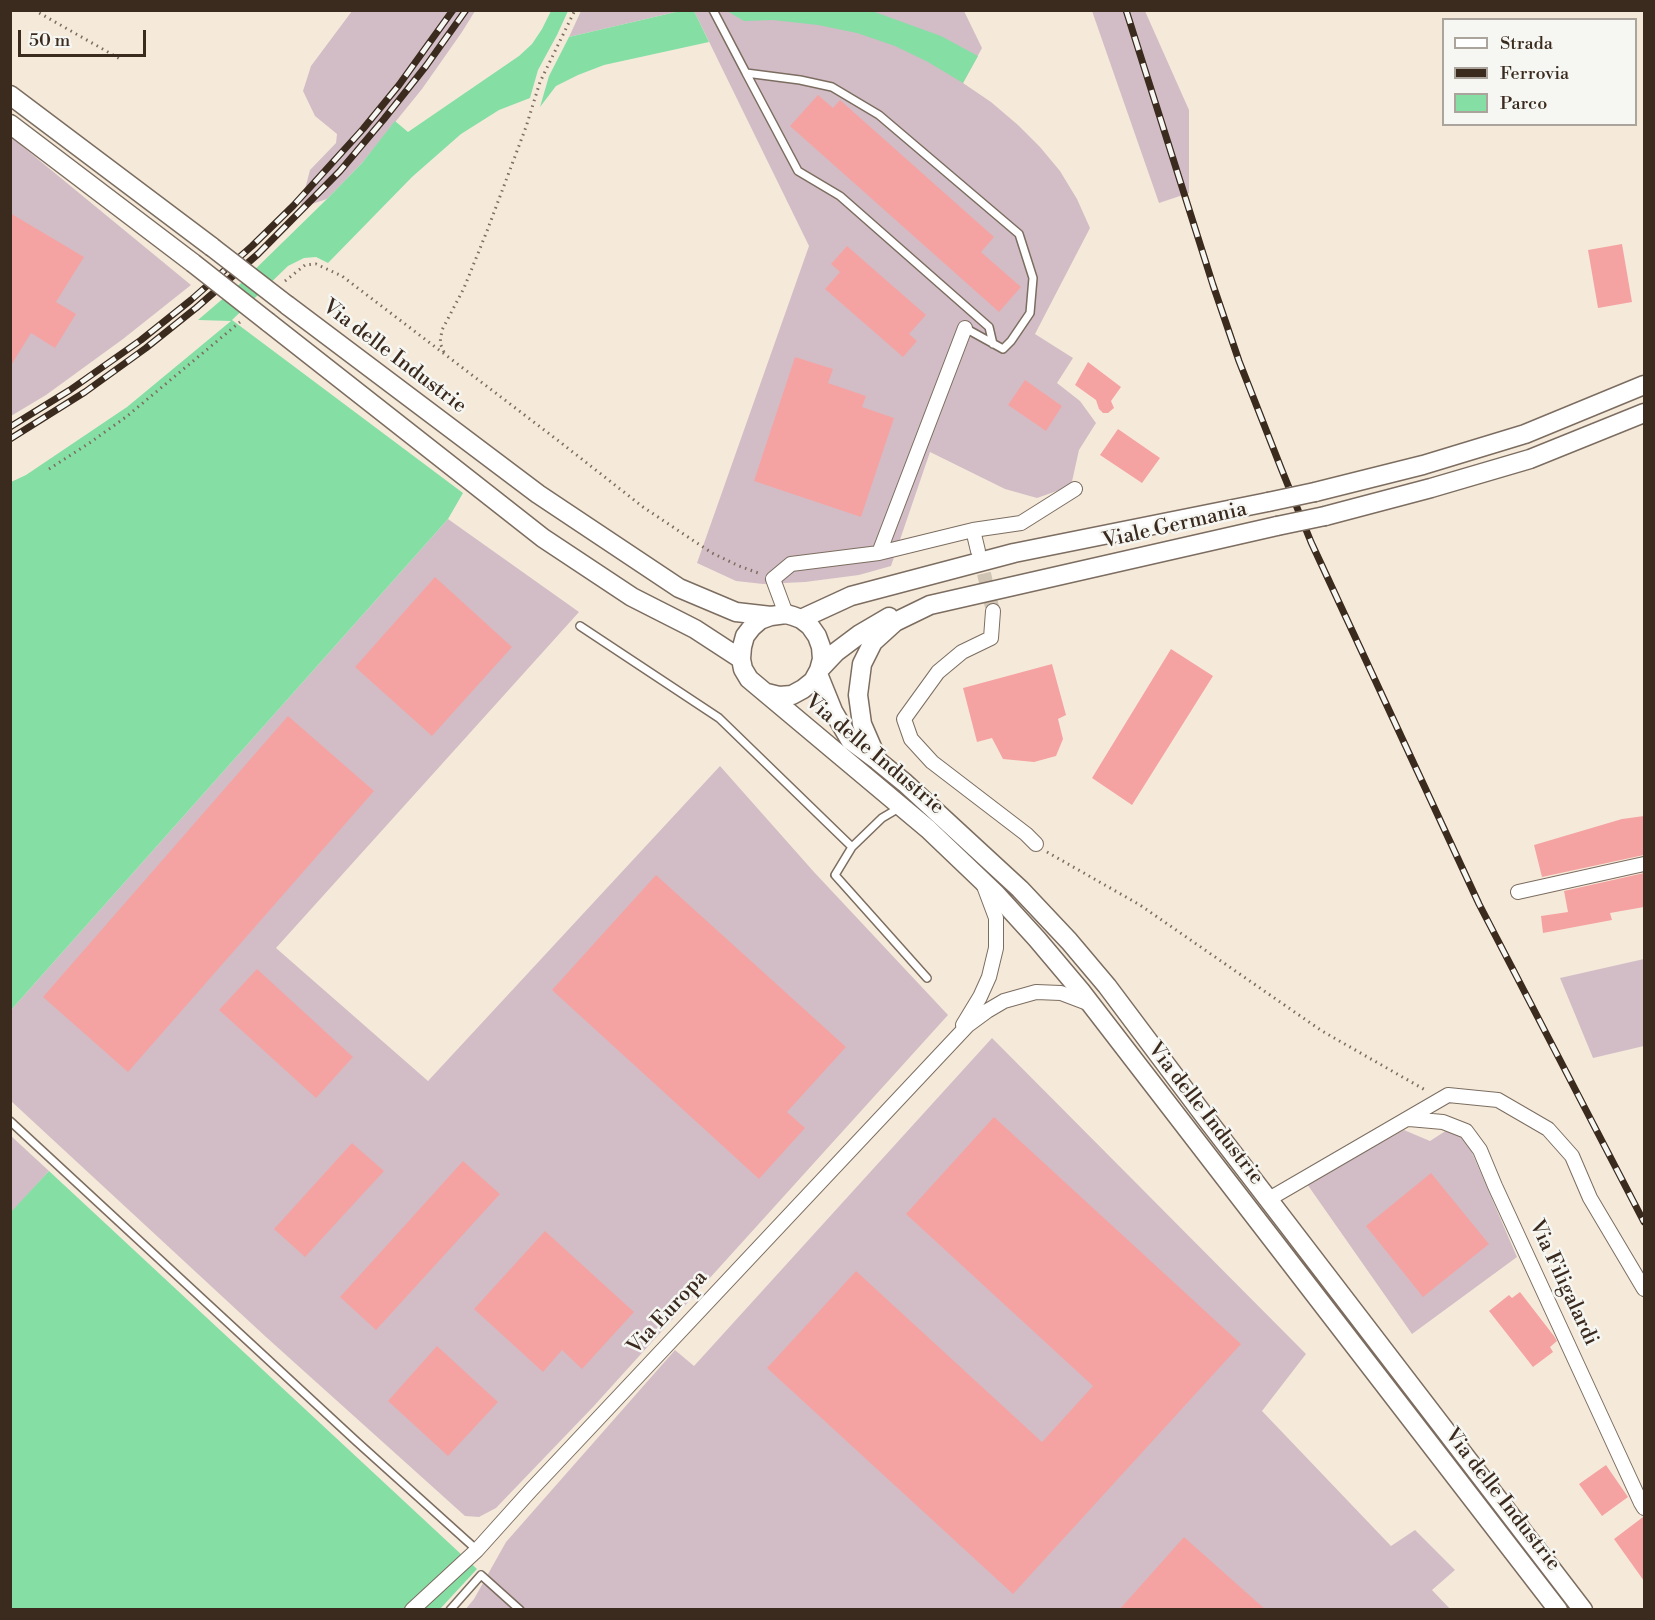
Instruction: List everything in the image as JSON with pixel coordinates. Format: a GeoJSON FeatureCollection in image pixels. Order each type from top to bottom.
{"type":"FeatureCollection","features":[{"type":"Feature","properties":{"kind":"street","name":"Via delle Industrie"},"geometry":{"type":"LineString","coordinates":[[10,95],[538,494],[679,588],[736,612],[786,616]]}},
{"type":"Feature","properties":{"kind":"street"},"geometry":{"type":"LineString","coordinates":[[10,124],[193,263],[543,538],[632,597],[695,629],[741,658]]}},
{"type":"Feature","properties":{"kind":"street"},"geometry":{"type":"LineString","coordinates":[[879,553],[964,328]]}},
{"type":"Feature","properties":{"kind":"street","name":"Viale Germania"},"geometry":{"type":"LineString","coordinates":[[786,616],[934,573],[1014,553],[1315,492],[1423,465],[1524,434],[1644,385]]}},
{"type":"Feature","properties":{"kind":"street","name":"Viale Germania"},"geometry":{"type":"LineString","coordinates":[[905,783],[878,761],[862,724],[858,695],[862,664],[873,642],[896,622],[930,605],[1325,516],[1431,488],[1530,459],[1644,412]]}},
{"type":"Feature","properties":{"kind":"street"},"geometry":{"type":"LineString","coordinates":[[786,616],[773,579],[791,564],[879,553],[973,530],[1021,523],[1076,489]]}},
{"type":"Feature","properties":{"kind":"street"},"geometry":{"type":"LineString","coordinates":[[973,530],[978,551]]}},
{"type":"Feature","properties":{"kind":"street"},"geometry":{"type":"LineString","coordinates":[[878,761],[850,740],[833,711],[819,672],[822,659],[821,647],[810,626],[786,616],[760,620],[745,636],[741,658],[743,669],[749,679],[767,693],[779,696],[792,694],[803,690],[813,681],[819,672],[836,652],[860,634],[889,617],[930,605]]}},
{"type":"Feature","properties":{"kind":"street"},"geometry":{"type":"LineString","coordinates":[[993,611],[991,638],[962,652],[938,672],[904,719],[910,739],[932,762],[1036,844]]}},
{"type":"Feature","properties":{"kind":"street","name":"Via delle Industrie"},"geometry":{"type":"LineString","coordinates":[[767,693],[928,829],[1037,939],[1091,1005],[1558,1610]]}},
{"type":"Feature","properties":{"kind":"street","name":"Via delle Industrie"},"geometry":{"type":"LineString","coordinates":[[905,783],[1020,889],[1107,986],[1583,1610]]}},
{"type":"Feature","properties":{"kind":"street"},"geometry":{"type":"LineString","coordinates":[[1518,892],[1644,864]]}},
{"type":"Feature","properties":{"kind":"street","name":"Via Europa"},"geometry":{"type":"LineString","coordinates":[[951,1041],[980,997],[989,977],[996,948],[996,918],[982,882]]}},
{"type":"Feature","properties":{"kind":"street","name":"Via Europa"},"geometry":{"type":"LineString","coordinates":[[412,1610],[477,1550],[968,1025],[1004,1001],[1036,992],[1061,993],[1091,1005]]}},
{"type":"Feature","properties":{"kind":"street"},"geometry":{"type":"LineString","coordinates":[[1269,1199],[1449,1095],[1498,1100],[1548,1129],[1572,1156],[1590,1198],[1644,1289]]}},
{"type":"Feature","properties":{"kind":"street","name":"Via Filigalardi"},"geometry":{"type":"LineString","coordinates":[[1408,1119],[1443,1122],[1466,1131],[1480,1150],[1644,1508]]}},
{"type":"Feature","properties":{"kind":"lane"},"geometry":{"type":"LineString","coordinates":[[713,10],[798,171],[840,196],[989,327],[993,344]]}},
{"type":"Feature","properties":{"kind":"lane"},"geometry":{"type":"LineString","coordinates":[[746,73],[832,87],[879,115],[1019,234],[1033,278],[1030,313],[1003,349],[964,328]]}},
{"type":"Feature","properties":{"kind":"lane"},"geometry":{"type":"LineString","coordinates":[[580,626],[719,718],[852,847]]}},
{"type":"Feature","properties":{"kind":"lane"},"geometry":{"type":"LineString","coordinates":[[901,807],[882,818],[852,847],[835,875],[927,978]]}},
{"type":"Feature","properties":{"kind":"lane"},"geometry":{"type":"LineString","coordinates":[[10,1121],[477,1550]]}},
{"type":"Feature","properties":{"kind":"lane"},"geometry":{"type":"LineString","coordinates":[[450,1610],[481,1575],[520,1610]]}},
{"type":"Feature","properties":{"kind":"path"},"geometry":{"type":"LineString","coordinates":[[34,10],[122,60]]}},
{"type":"Feature","properties":{"kind":"path"},"geometry":{"type":"LineString","coordinates":[[447,356],[440,344],[442,330],[464,288],[487,231],[522,138],[540,82],[575,10]]}},
{"type":"Feature","properties":{"kind":"path"},"geometry":{"type":"LineString","coordinates":[[1036,844],[1140,905],[1322,1030],[1441,1099]]}},
{"type":"Feature","properties":{"kind":"shaded area"},"geometry":{"type":"Polygon","coordinates":[[[352,11],[475,11],[422,89],[362,163],[327,199],[300,208],[310,170],[336,143],[337,134],[315,116],[303,91],[311,66],[352,11]]]}},
{"type":"Feature","properties":{"kind":"shaded area"},"geometry":{"type":"Polygon","coordinates":[[[581,11],[680,11],[569,37],[581,11]]]}},
{"type":"Feature","properties":{"kind":"shaded area"},"geometry":{"type":"Polygon","coordinates":[[[694,11],[964,11],[982,48],[963,83],[991,102],[1040,147],[1060,171],[1077,199],[1090,228],[1035,334],[1073,358],[1057,383],[1080,401],[1096,423],[1079,450],[1071,486],[1037,498],[1005,489],[930,452],[891,566],[859,575],[805,582],[763,584],[736,581],[697,563],[809,246],[694,11]]]}},
{"type":"Feature","properties":{"kind":"shaded area"},"geometry":{"type":"Polygon","coordinates":[[[1092,11],[1145,11],[1189,110],[1189,193],[1159,203],[1092,11]]]}},
{"type":"Feature","properties":{"kind":"shaded area"},"geometry":{"type":"Polygon","coordinates":[[[11,137],[191,285],[123,339],[46,395],[11,416],[11,137]]]}},
{"type":"Feature","properties":{"kind":"shaded area"},"geometry":{"type":"Polygon","coordinates":[[[448,519],[579,612],[276,948],[428,1081],[720,766],[814,872],[948,1015],[593,1407],[496,1508],[479,1517],[465,1516],[266,1337],[11,1101],[11,1010],[448,519]]]}},
{"type":"Feature","properties":{"kind":"shaded area"},"geometry":{"type":"Polygon","coordinates":[[[1644,959],[1644,1046],[1593,1058],[1560,978],[1644,959]]]}},
{"type":"Feature","properties":{"kind":"shaded area"},"geometry":{"type":"Polygon","coordinates":[[[992,1038],[1306,1354],[1262,1411],[1391,1546],[1415,1530],[1455,1570],[1432,1590],[1451,1610],[465,1610],[474,1599],[506,1542],[675,1350],[694,1366],[992,1038]]]}},
{"type":"Feature","properties":{"kind":"shaded area"},"geometry":{"type":"Polygon","coordinates":[[[1404,1130],[1430,1141],[1447,1130],[1464,1134],[1517,1257],[1412,1334],[1307,1184],[1404,1130]]]}},
{"type":"Feature","properties":{"kind":"shaded area"},"geometry":{"type":"Polygon","coordinates":[[[10,1135],[49,1171],[11,1213],[10,1213],[10,1135]]]}},
{"type":"Feature","properties":{"kind":"green space"},"geometry":{"type":"Polygon","coordinates":[[[551,11],[568,11],[538,70],[530,98],[499,110],[461,134],[412,177],[328,263],[316,257],[304,258],[288,266],[232,320],[463,493],[448,519],[11,1010],[11,482],[26,475],[127,407],[231,321],[198,320],[240,284],[327,199],[362,163],[395,121],[408,132],[519,56],[532,44],[551,11]]]}},
{"type":"Feature","properties":{"kind":"green space"},"geometry":{"type":"Polygon","coordinates":[[[680,11],[694,11],[709,42],[604,65],[578,75],[556,86],[540,107],[549,76],[569,37],[680,11]]]}},
{"type":"Feature","properties":{"kind":"green space"},"geometry":{"type":"Polygon","coordinates":[[[727,11],[872,11],[941,36],[978,56],[963,83],[895,46],[857,33],[818,25],[773,20],[744,21],[727,11]]]}},
{"type":"Feature","properties":{"kind":"green space"},"geometry":{"type":"Polygon","coordinates":[[[49,1171],[477,1569],[440,1609],[11,1609],[10,1213],[49,1171]]]}},
{"type":"Feature","properties":{"kind":"building"},"geometry":{"type":"Polygon","coordinates":[[[818,95],[833,108],[840,100],[994,237],[981,252],[1021,287],[999,312],[790,126],[818,95]]]}},
{"type":"Feature","properties":{"kind":"building"},"geometry":{"type":"Polygon","coordinates":[[[10,213],[84,257],[56,302],[76,314],[55,348],[31,333],[10,367],[10,213]]]}},
{"type":"Feature","properties":{"kind":"building"},"geometry":{"type":"Polygon","coordinates":[[[1622,244],[1632,302],[1598,308],[1588,250],[1622,244]]]}},
{"type":"Feature","properties":{"kind":"building"},"geometry":{"type":"Polygon","coordinates":[[[847,246],[926,315],[909,334],[917,341],[903,357],[825,289],[840,272],[831,264],[847,246]]]}},
{"type":"Feature","properties":{"kind":"building"},"geometry":{"type":"Polygon","coordinates":[[[795,357],[833,369],[828,383],[866,396],[862,407],[894,418],[861,517],[754,481],[795,357]]]}},
{"type":"Feature","properties":{"kind":"building"},"geometry":{"type":"Polygon","coordinates":[[[1088,362],[1121,387],[1111,401],[1114,408],[1108,413],[1103,413],[1096,400],[1075,385],[1088,362]]]}},
{"type":"Feature","properties":{"kind":"building"},"geometry":{"type":"Polygon","coordinates":[[[1025,380],[1062,406],[1046,431],[1008,405],[1025,380]]]}},
{"type":"Feature","properties":{"kind":"building"},"geometry":{"type":"Polygon","coordinates":[[[1118,429],[1160,458],[1142,483],[1100,455],[1118,429]]]}},
{"type":"Feature","properties":{"kind":"building"},"geometry":{"type":"Polygon","coordinates":[[[435,577],[512,647],[432,736],[355,667],[435,577]]]}},
{"type":"Feature","properties":{"kind":"building"},"geometry":{"type":"Polygon","coordinates":[[[1171,649],[1213,676],[1132,805],[1092,778],[1171,649]]]}},
{"type":"Feature","properties":{"kind":"building"},"geometry":{"type":"Polygon","coordinates":[[[1052,664],[1066,715],[1058,719],[1063,739],[1056,756],[1034,762],[1003,759],[992,738],[977,742],[963,688],[1052,664]]]}},
{"type":"Feature","properties":{"kind":"building"},"geometry":{"type":"Polygon","coordinates":[[[288,716],[374,791],[128,1072],[43,997],[288,716]]]}},
{"type":"Feature","properties":{"kind":"building"},"geometry":{"type":"Polygon","coordinates":[[[1644,816],[1644,855],[1542,877],[1534,845],[1622,819],[1644,816]]]}},
{"type":"Feature","properties":{"kind":"building"},"geometry":{"type":"Polygon","coordinates":[[[1644,873],[1644,907],[1610,913],[1612,920],[1543,933],[1541,916],[1568,912],[1564,891],[1644,873]]]}},
{"type":"Feature","properties":{"kind":"building"},"geometry":{"type":"Polygon","coordinates":[[[656,875],[846,1047],[787,1112],[805,1128],[759,1179],[552,990],[656,875]]]}},
{"type":"Feature","properties":{"kind":"building"},"geometry":{"type":"Polygon","coordinates":[[[257,969],[353,1057],[316,1098],[219,1010],[257,969]]]}},
{"type":"Feature","properties":{"kind":"building"},"geometry":{"type":"Polygon","coordinates":[[[994,1117],[1241,1344],[1013,1594],[767,1368],[856,1271],[1042,1442],[1093,1386],[906,1214],[994,1117]]]}},
{"type":"Feature","properties":{"kind":"building"},"geometry":{"type":"Polygon","coordinates":[[[352,1143],[384,1171],[305,1257],[274,1229],[352,1143]]]}},
{"type":"Feature","properties":{"kind":"building"},"geometry":{"type":"Polygon","coordinates":[[[463,1161],[500,1194],[376,1330],[340,1297],[463,1161]]]}},
{"type":"Feature","properties":{"kind":"building"},"geometry":{"type":"Polygon","coordinates":[[[1431,1173],[1489,1244],[1423,1297],[1366,1226],[1431,1173]]]}},
{"type":"Feature","properties":{"kind":"building"},"geometry":{"type":"Polygon","coordinates":[[[545,1231],[634,1312],[582,1369],[562,1350],[543,1372],[474,1309],[545,1231]]]}},
{"type":"Feature","properties":{"kind":"building"},"geometry":{"type":"Polygon","coordinates":[[[1520,1292],[1557,1341],[1550,1347],[1553,1352],[1533,1367],[1489,1311],[1509,1295],[1512,1298],[1520,1292]]]}},
{"type":"Feature","properties":{"kind":"building"},"geometry":{"type":"Polygon","coordinates":[[[437,1346],[498,1402],[448,1456],[388,1401],[437,1346]]]}},
{"type":"Feature","properties":{"kind":"building"},"geometry":{"type":"Polygon","coordinates":[[[1606,1465],[1628,1497],[1602,1516],[1579,1484],[1606,1465]]]}},
{"type":"Feature","properties":{"kind":"building"},"geometry":{"type":"Polygon","coordinates":[[[1644,1517],[1644,1581],[1614,1539],[1644,1517]]]}},
{"type":"Feature","properties":{"kind":"building"},"geometry":{"type":"Polygon","coordinates":[[[1184,1537],[1266,1610],[1119,1610],[1184,1537]]]}},
{"type":"Feature","properties":{"kind":"tunnel"},"geometry":{"type":"LineString","coordinates":[[979,553],[993,611]]}},
{"type":"Feature","properties":{"kind":"railway"},"geometry":{"type":"LineString","coordinates":[[10,427],[70,390],[141,340],[252,246],[293,206],[363,129],[399,85],[453,10]]}},
{"type":"Feature","properties":{"kind":"railway"},"geometry":{"type":"LineString","coordinates":[[10,439],[85,392],[146,348],[258,254],[340,171],[426,66],[466,10]]}},
{"type":"Feature","properties":{"kind":"railway"},"geometry":{"type":"LineString","coordinates":[[1126,10],[1239,361],[1311,542],[1479,904],[1644,1222]]}}]}
